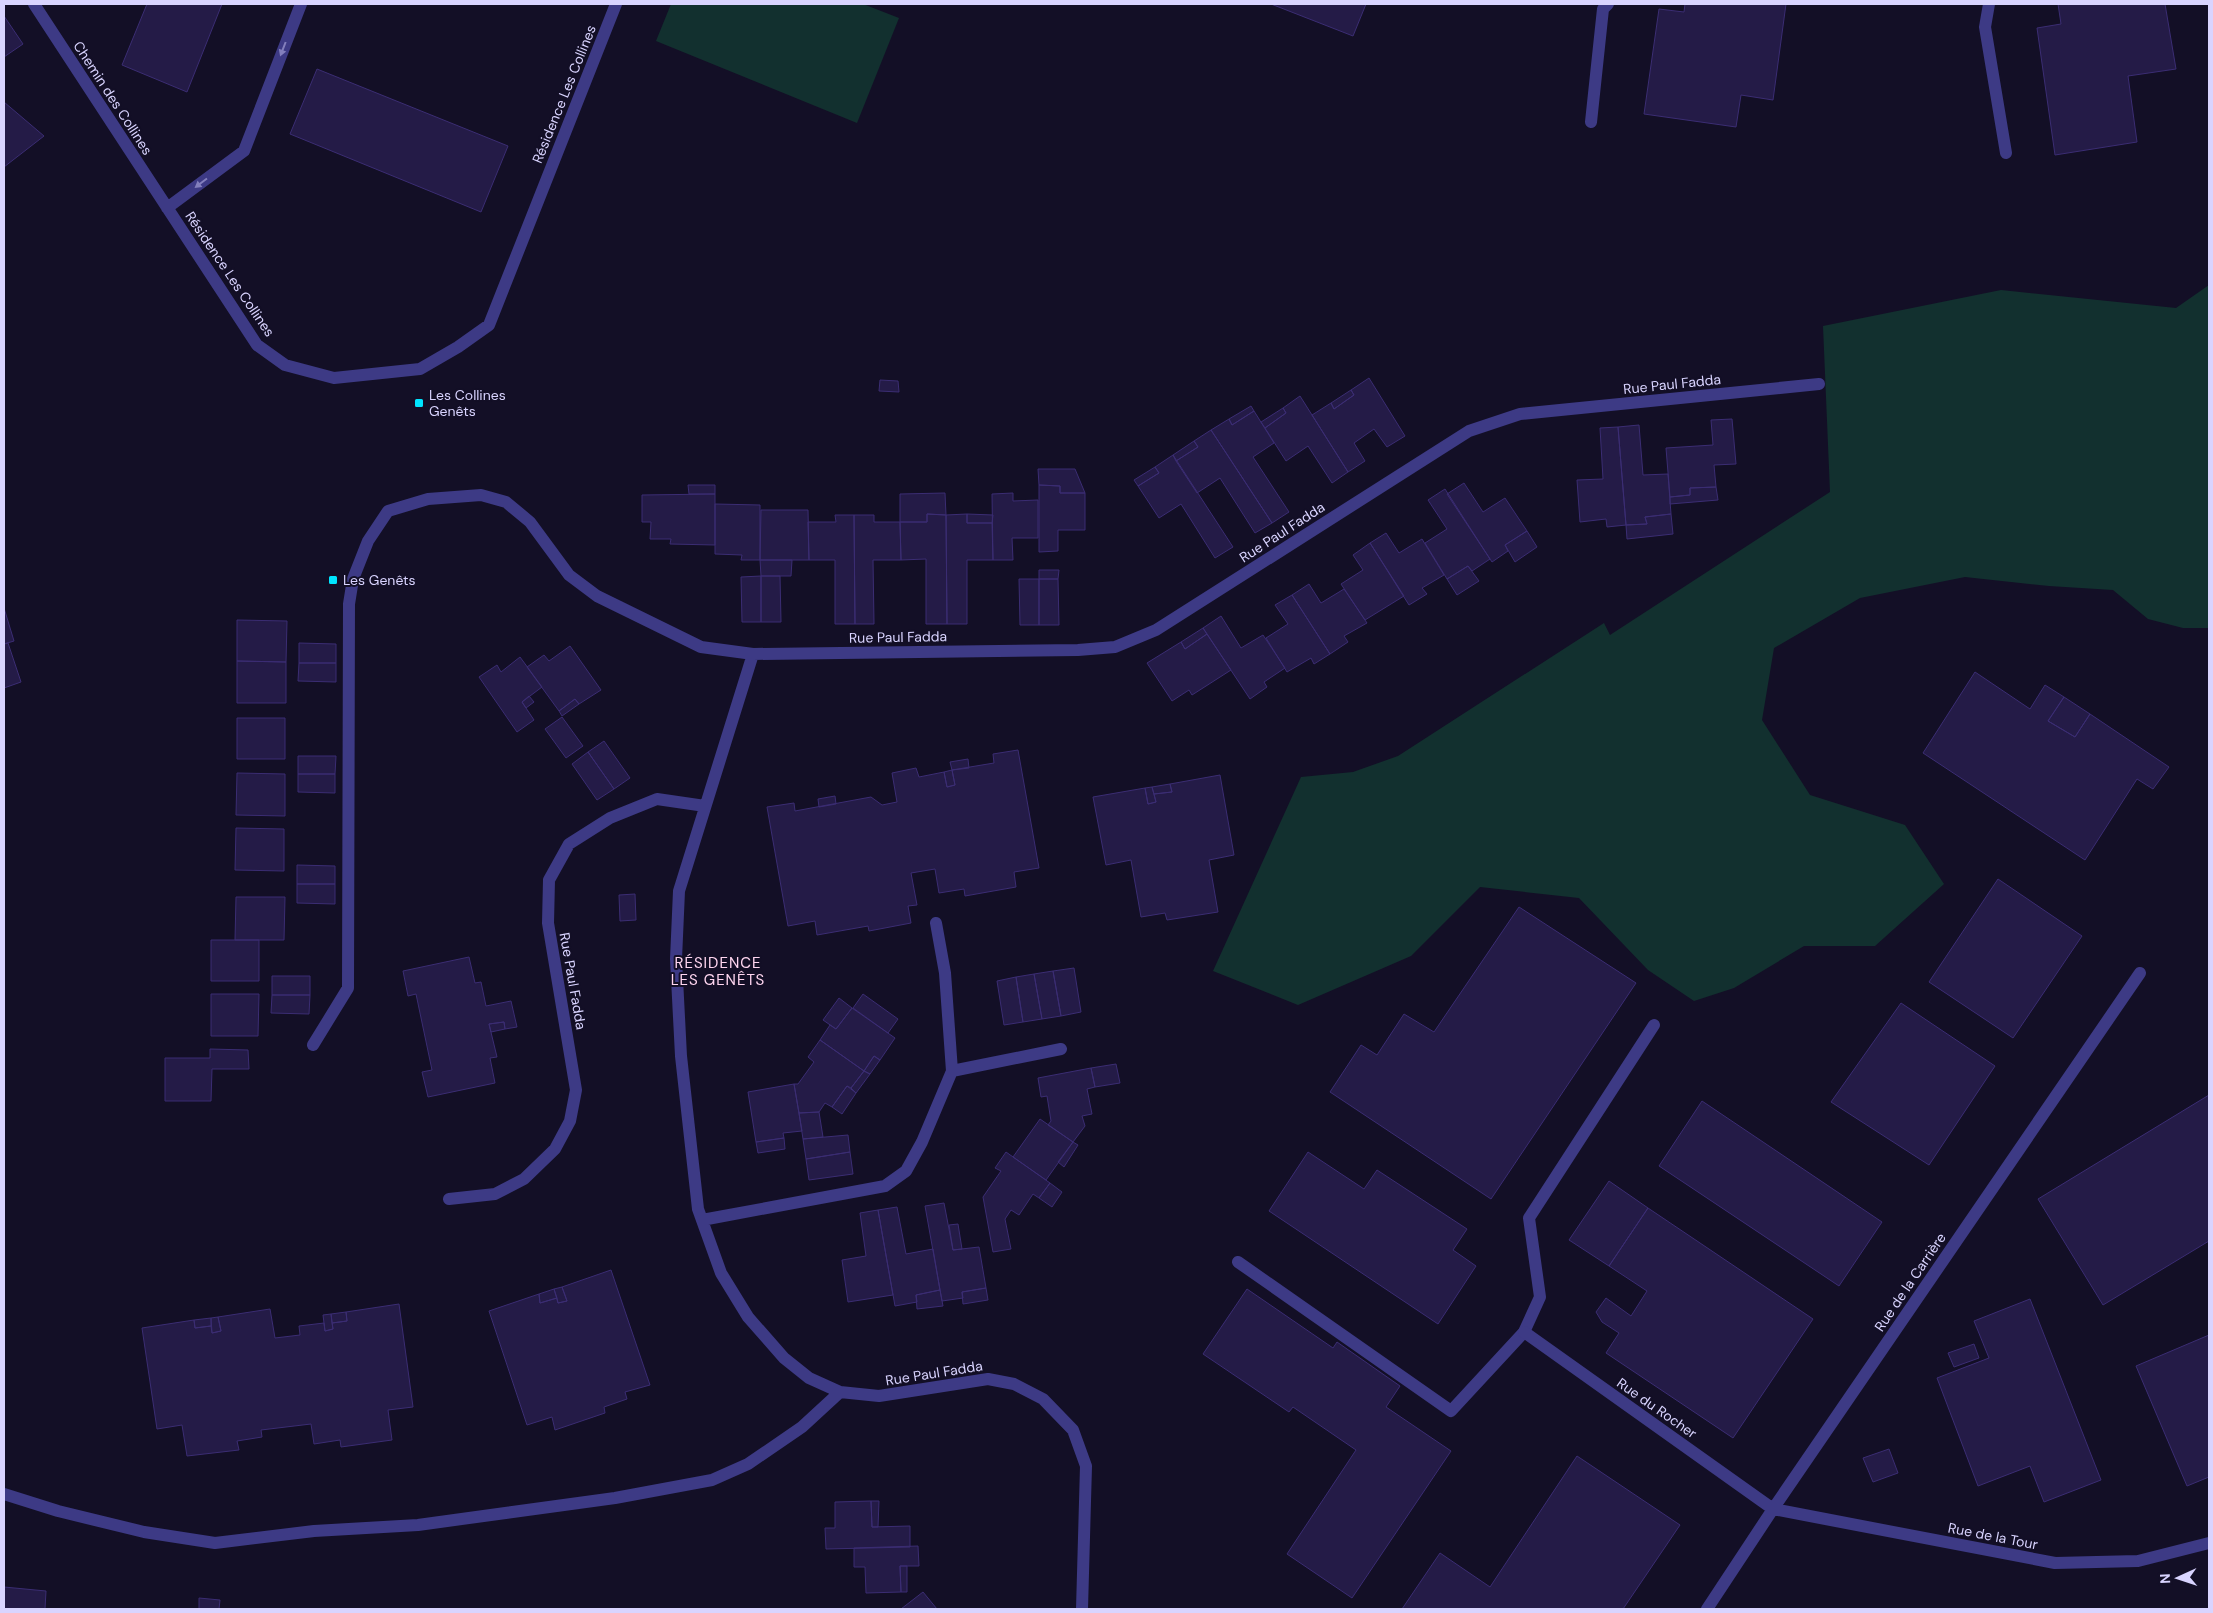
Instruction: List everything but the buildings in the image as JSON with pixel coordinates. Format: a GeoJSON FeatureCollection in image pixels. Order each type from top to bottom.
{"type":"FeatureCollection","features":[{"type":"Feature","properties":{"kind":"street","name":"Chemin des Collines"},"geometry":{"type":"LineString","coordinates":[[34,4],[167,208]]}},
{"type":"Feature","properties":{"kind":"street","name":"Résidence Les Collines"},"geometry":{"type":"LineString","coordinates":[[301,4],[244,151],[167,208],[257,346],[285,365],[334,378],[420,369],[458,347],[489,324],[616,4]]}},
{"type":"Feature","properties":{"kind":"street"},"geometry":{"type":"LineString","coordinates":[[1591,122],[1603,9],[1608,4]]}},
{"type":"Feature","properties":{"kind":"street"},"geometry":{"type":"LineString","coordinates":[[1989,4],[1985,26],[2006,153]]}},
{"type":"Feature","properties":{"kind":"street","name":"Rue Paul Fadda"},"geometry":{"type":"LineString","coordinates":[[313,1045],[348,988],[349,604],[352,579],[368,541],[388,511],[428,499],[481,495],[506,502],[530,522],[569,575],[596,596],[701,647],[753,654],[1078,650],[1115,647],[1156,630],[1469,431],[1520,414],[1818,384]]}},
{"type":"Feature","properties":{"kind":"street","name":"Rue Paul Fadda"},"geometry":{"type":"LineString","coordinates":[[753,654],[679,891],[676,959],[681,1056],[698,1208],[702,1220],[721,1274],[748,1317],[784,1358],[809,1378],[840,1392],[879,1396],[988,1379],[1014,1384],[1043,1399],[1072,1430],[1086,1466],[1082,1604]]}},
{"type":"Feature","properties":{"kind":"street","name":"Rue Paul Fadda"},"geometry":{"type":"LineString","coordinates":[[449,1199],[495,1194],[524,1179],[555,1149],[570,1121],[576,1090],[548,923],[549,880],[569,844],[610,818],[658,799],[705,806]]}},
{"type":"Feature","properties":{"kind":"street"},"geometry":{"type":"LineString","coordinates":[[702,1220],[885,1186],[906,1171],[922,1142],[952,1071],[945,973],[936,923]]}},
{"type":"Feature","properties":{"kind":"street","name":"Rue de la Carrière"},"geometry":{"type":"LineString","coordinates":[[1707,1609],[1773,1509],[2140,973]]}},
{"type":"Feature","properties":{"kind":"street"},"geometry":{"type":"LineString","coordinates":[[1238,1262],[1451,1411],[1524,1332],[1540,1297],[1529,1218],[1654,1025]]}},
{"type":"Feature","properties":{"kind":"street"},"geometry":{"type":"LineString","coordinates":[[952,1071],[1061,1049]]}},
{"type":"Feature","properties":{"kind":"street","name":"Rue du Rocher"},"geometry":{"type":"LineString","coordinates":[[1524,1332],[1773,1509]]}},
{"type":"Feature","properties":{"kind":"street"},"geometry":{"type":"LineString","coordinates":[[4,1494],[58,1511],[144,1532],[215,1543],[314,1531],[418,1526],[615,1498],[712,1480],[748,1464],[802,1427],[840,1392]]}},
{"type":"Feature","properties":{"kind":"street","name":"Rue de la Tour"},"geometry":{"type":"LineString","coordinates":[[1773,1509],[2055,1563],[2138,1561],[2209,1543]]}},
{"type":"Feature","properties":{"kind":"green space"},"geometry":{"type":"Polygon","coordinates":[[[671,4],[863,4],[899,18],[857,123],[656,41],[671,4]]]}},
{"type":"Feature","properties":{"kind":"green space"},"geometry":{"type":"Polygon","coordinates":[[[2209,285],[2209,628],[2183,628],[2148,619],[2113,590],[2049,586],[1965,577],[1860,598],[1774,648],[1762,720],[1810,795],[1905,825],[1944,884],[1875,946],[1804,946],[1734,988],[1694,1001],[1648,970],[1579,898],[1480,887],[1411,956],[1298,1005],[1213,971],[1301,777],[1353,772],[1398,756],[1604,623],[1610,635],[1830,492],[1823,326],[2001,290],[2176,308],[2209,285]]]}},
{"type":"Feature","properties":{"kind":"place","name":"Les Collines Genêts"},"geometry":{"type":"Point","coordinates":[419,403]}},
{"type":"Feature","properties":{"kind":"place","name":"Les Genêts"},"geometry":{"type":"Point","coordinates":[333,580]}},
{"type":"Feature","properties":{"kind":"district","name":"RÉSIDENCE LES GENÊTS"},"geometry":{"type":"Point","coordinates":[718,972]}}]}
